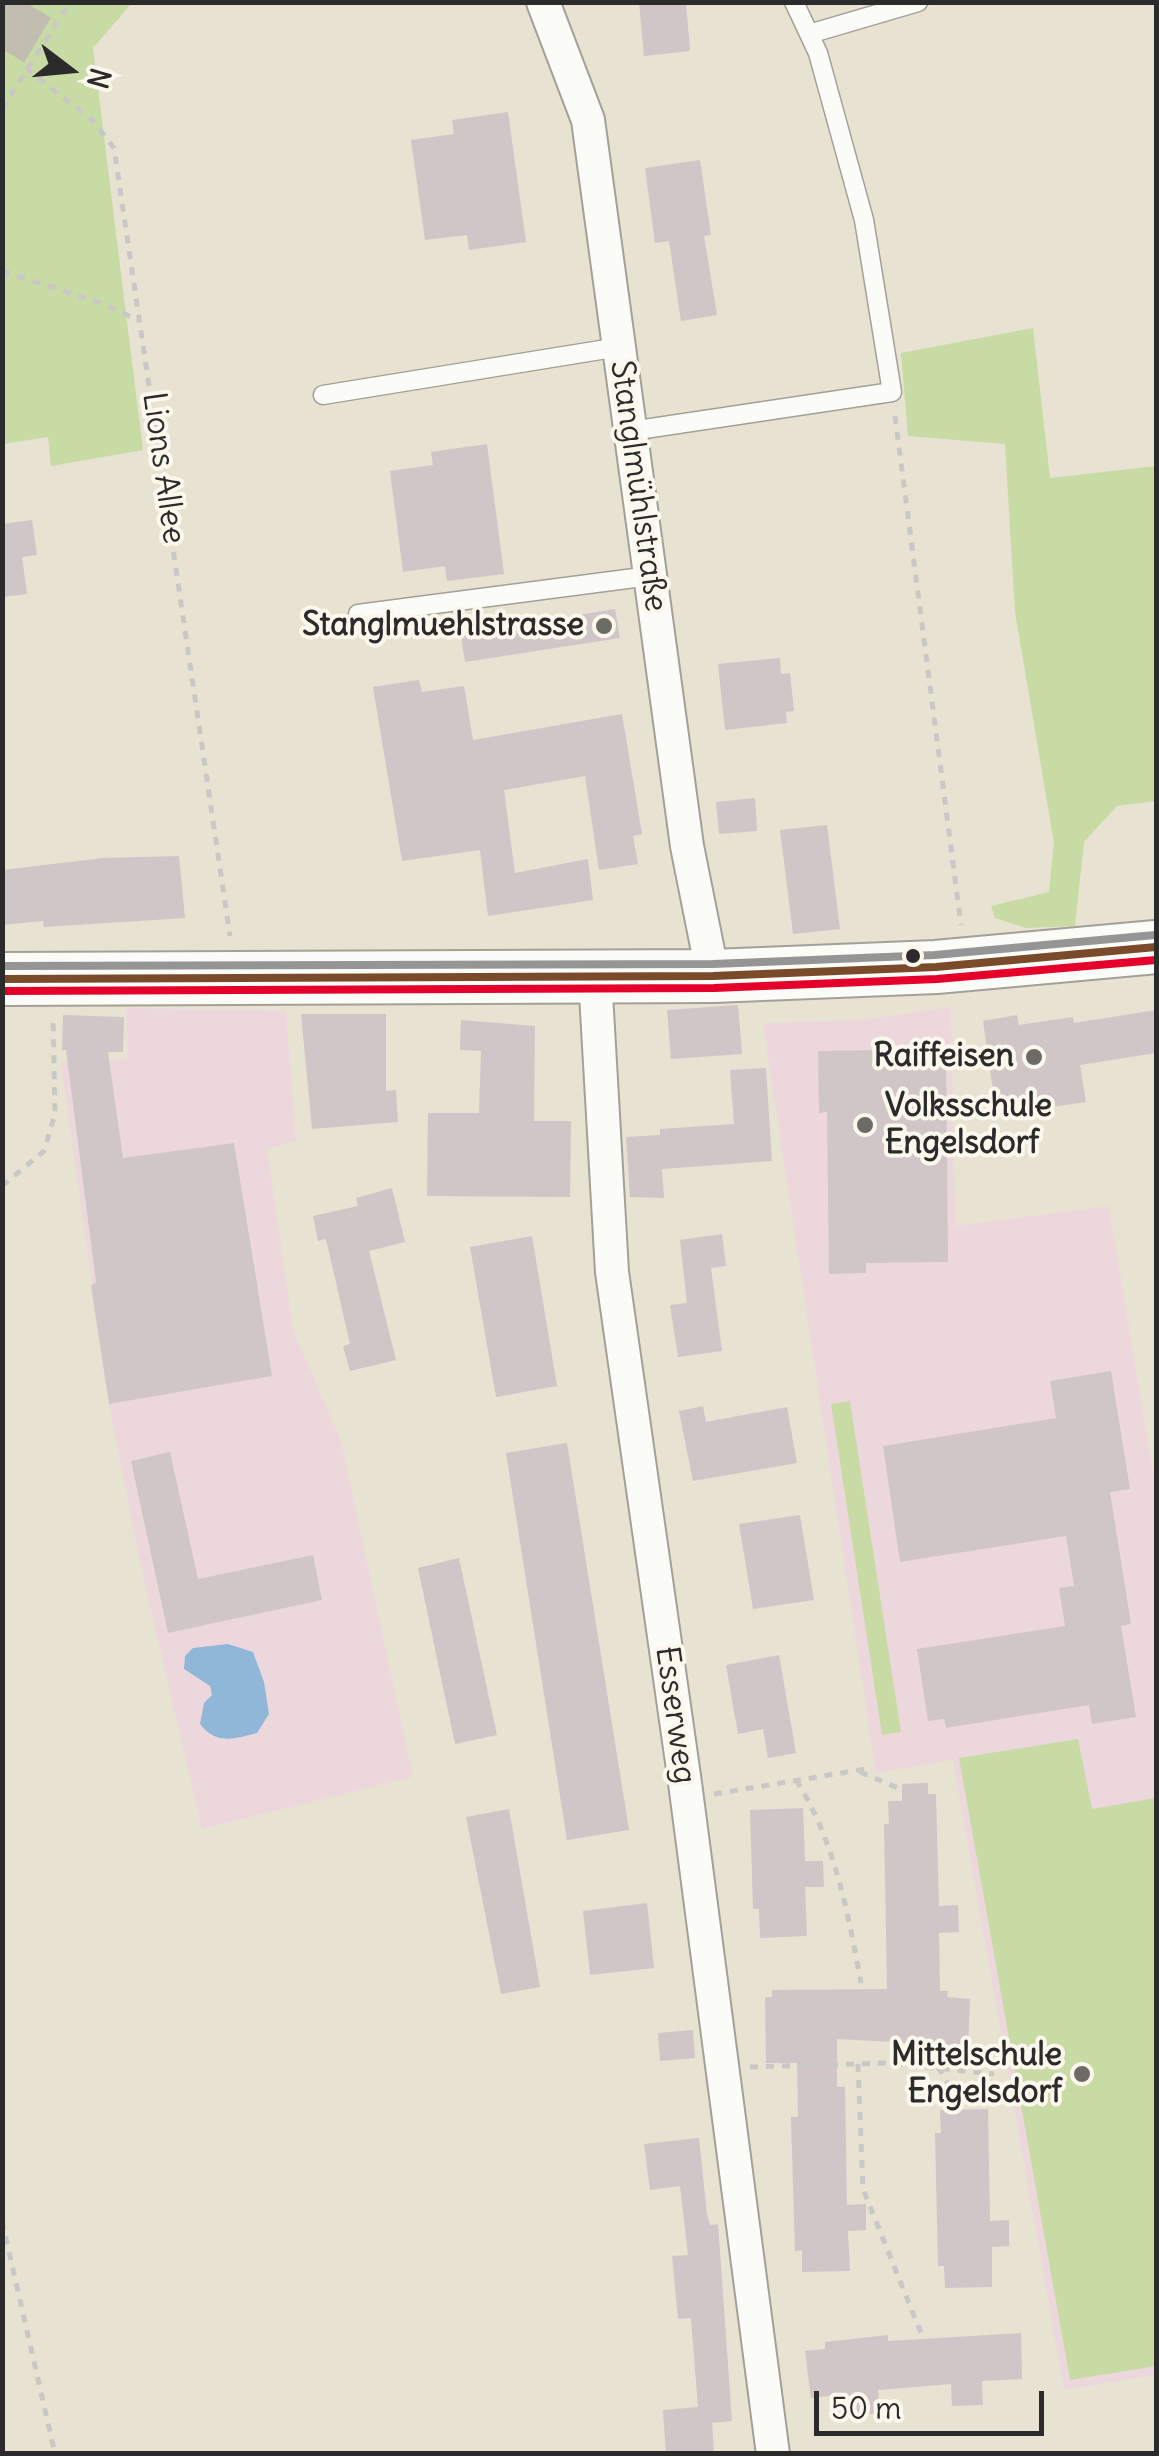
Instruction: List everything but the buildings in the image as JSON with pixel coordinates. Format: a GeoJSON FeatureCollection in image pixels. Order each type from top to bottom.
{"type":"FeatureCollection","features":[{"type":"Feature","properties":{"kind":"main road"},"geometry":{"type":"LineString","coordinates":[[28,980],[712,976],[966,963],[1156,947]]}},
{"type":"Feature","properties":{"kind":"street","name":"Stanglmühlstraße"},"geometry":{"type":"LineString","coordinates":[[543,2],[588,120],[686,846],[712,976]]}},
{"type":"Feature","properties":{"kind":"street","name":"Esserweg"},"geometry":{"type":"LineString","coordinates":[[595,976],[612,1272],[687,1799],[773,2454]]}},
{"type":"Feature","properties":{"kind":"lane"},"geometry":{"type":"LineString","coordinates":[[631,430],[892,392],[864,220],[810,34],[794,2]]}},
{"type":"Feature","properties":{"kind":"lane"},"geometry":{"type":"LineString","coordinates":[[810,34],[918,2]]}},
{"type":"Feature","properties":{"kind":"lane"},"geometry":{"type":"LineString","coordinates":[[323,395],[619,347]]}},
{"type":"Feature","properties":{"kind":"lane"},"geometry":{"type":"LineString","coordinates":[[358,614],[650,576]]}},
{"type":"Feature","properties":{"kind":"path"},"geometry":{"type":"LineString","coordinates":[[2,109],[70,2]]}},
{"type":"Feature","properties":{"kind":"path","name":"Lions Allee"},"geometry":{"type":"LineString","coordinates":[[26,68],[93,122],[114,148],[228,906]]}},
{"type":"Feature","properties":{"kind":"path"},"geometry":{"type":"LineString","coordinates":[[2,272],[101,303],[142,322]]}},
{"type":"Feature","properties":{"kind":"path"},"geometry":{"type":"LineString","coordinates":[[892,392],[966,963]]}},
{"type":"Feature","properties":{"kind":"path"},"geometry":{"type":"LineString","coordinates":[[2,1186],[44,1151],[56,1114],[28,980]]}},
{"type":"Feature","properties":{"kind":"path"},"geometry":{"type":"LineString","coordinates":[[687,1799],[872,1768]]}},
{"type":"Feature","properties":{"kind":"path"},"geometry":{"type":"LineString","coordinates":[[858,1770],[898,1788]]}},
{"type":"Feature","properties":{"kind":"path"},"geometry":{"type":"LineString","coordinates":[[796,1780],[811,1803],[846,1900],[861,1983]]}},
{"type":"Feature","properties":{"kind":"path"},"geometry":{"type":"LineString","coordinates":[[722,2068],[858,2064],[994,2074]]}},
{"type":"Feature","properties":{"kind":"path"},"geometry":{"type":"LineString","coordinates":[[858,2064],[862,2189],[921,2333]]}},
{"type":"Feature","properties":{"kind":"path"},"geometry":{"type":"LineString","coordinates":[[938,2067],[952,2090]]}},
{"type":"Feature","properties":{"kind":"path"},"geometry":{"type":"LineString","coordinates":[[2,2221],[55,2454]]}},
{"type":"Feature","properties":{"kind":"shaded area","name":"Mittelschule Engelsdorf"},"geometry":{"type":"Polygon","coordinates":[[[951,1007],[955,1226],[1109,1206],[1156,1489],[1156,2375],[1064,2390],[953,1760],[876,1773],[763,1023],[862,1020],[951,1007]]]}},
{"type":"Feature","properties":{"kind":"shaded area"},"geometry":{"type":"Polygon","coordinates":[[[126,1008],[286,1011],[296,1141],[267,1149],[293,1330],[341,1441],[413,1777],[202,1829],[139,1558],[109,1404],[61,1062],[128,1059],[126,1008]]]}},
{"type":"Feature","properties":{"kind":"green space"},"geometry":{"type":"Polygon","coordinates":[[[3,2],[132,3],[93,48],[143,450],[51,466],[48,437],[3,444],[3,2]]]}},
{"type":"Feature","properties":{"kind":"green space"},"geometry":{"type":"Polygon","coordinates":[[[1033,328],[1050,478],[1156,466],[1156,801],[1117,806],[1084,842],[1075,926],[1026,928],[995,918],[991,906],[1049,892],[1054,843],[1015,612],[1005,444],[908,436],[901,353],[1033,328]]]}},
{"type":"Feature","properties":{"kind":"green space"},"geometry":{"type":"Polygon","coordinates":[[[850,1401],[901,1732],[882,1735],[831,1404],[850,1401]]]}},
{"type":"Feature","properties":{"kind":"green space"},"geometry":{"type":"Polygon","coordinates":[[[1078,1739],[1092,1809],[1156,1798],[1156,2366],[1070,2380],[959,1758],[1078,1739]]]}},
{"type":"Feature","properties":{"kind":"water"},"geometry":{"type":"Polygon","coordinates":[[[228,1644],[253,1652],[264,1682],[269,1714],[257,1733],[226,1739],[212,1735],[200,1724],[204,1703],[212,1695],[210,1686],[184,1669],[185,1656],[193,1648],[228,1644]]]}},
{"type":"Feature","properties":{"kind":"tunnel"},"geometry":{"type":"LineString","coordinates":[[2,49],[30,2]]}},
{"type":"Feature","properties":{"kind":"transit line"},"geometry":{"type":"LineString","coordinates":[[2,966],[713,964],[935,955],[1155,935]]}},
{"type":"Feature","properties":{"kind":"transit line"},"geometry":{"type":"LineString","coordinates":[[2,979],[713,976],[936,967],[1156,947]]}},
{"type":"Feature","properties":{"kind":"transit line"},"geometry":{"type":"LineString","coordinates":[[2,991],[714,988],[937,979],[1156,960]]}},
{"type":"Feature","properties":{"kind":"place","name":"Stanglmuehlstrasse"},"geometry":{"type":"Point","coordinates":[604,626]}},
{"type":"Feature","properties":{"kind":"place","name":"Raiffeisen"},"geometry":{"type":"Point","coordinates":[1034,1057]}},
{"type":"Feature","properties":{"kind":"place","name":"Volksschule Engelsdorf"},"geometry":{"type":"Point","coordinates":[865,1125]}},
{"type":"Feature","properties":{"kind":"place","name":"Mittelschule Engelsdorf"},"geometry":{"type":"Point","coordinates":[1082,2074]}}]}
